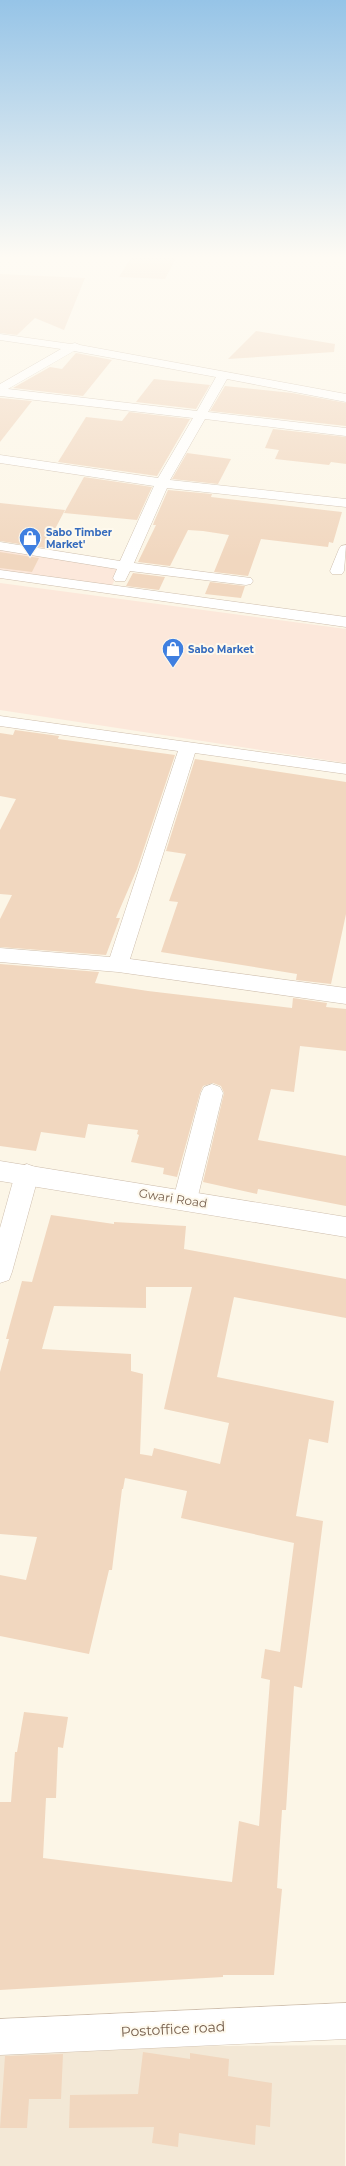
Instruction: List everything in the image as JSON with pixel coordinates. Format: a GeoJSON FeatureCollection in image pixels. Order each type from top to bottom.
{"type":"FeatureCollection","features":[{"type":"Feature","properties":{"kind":"street"},"geometry":{"type":"LineString","coordinates":[[0,391],[57,357]]}},
{"type":"Feature","properties":{"kind":"street"},"geometry":{"type":"LineString","coordinates":[[130,357],[223,376],[346,398]]}},
{"type":"Feature","properties":{"kind":"street"},"geometry":{"type":"LineString","coordinates":[[114,589],[162,483],[223,376]]}},
{"type":"Feature","properties":{"kind":"street"},"geometry":{"type":"LineString","coordinates":[[0,391],[200,416],[346,432]]}},
{"type":"Feature","properties":{"kind":"street"},"geometry":{"type":"LineString","coordinates":[[0,459],[162,483],[346,503]]}},
{"type":"Feature","properties":{"kind":"street"},"geometry":{"type":"LineString","coordinates":[[0,546],[125,566],[246,581]]}},
{"type":"Feature","properties":{"kind":"street"},"geometry":{"type":"LineString","coordinates":[[337,571],[346,549]]}},
{"type":"Feature","properties":{"kind":"street"},"geometry":{"type":"LineString","coordinates":[[0,574],[346,622]]}},
{"type":"Feature","properties":{"kind":"street"},"geometry":{"type":"LineString","coordinates":[[0,721],[346,769]]}},
{"type":"Feature","properties":{"kind":"street"},"geometry":{"type":"LineString","coordinates":[[118,965],[188,747]]}},
{"type":"Feature","properties":{"kind":"street"},"geometry":{"type":"LineString","coordinates":[[0,955],[118,965],[346,996]]}},
{"type":"Feature","properties":{"kind":"street"},"geometry":{"type":"LineString","coordinates":[[185,1200],[212,1093]]}},
{"type":"Feature","properties":{"kind":"street","name":"Gwari Road"},"geometry":{"type":"LineString","coordinates":[[0,1171],[27,1174],[346,1227]]}},
{"type":"Feature","properties":{"kind":"street"},"geometry":{"type":"LineString","coordinates":[[0,1272],[27,1174]]}},
{"type":"Feature","properties":{"kind":"street","name":"Postoffice road"},"geometry":{"type":"LineString","coordinates":[[0,2037],[346,2021]]}},
{"type":"Feature","properties":{"kind":"shaded area","name":"Sabo Timber Market'"},"geometry":{"type":"Polygon","coordinates":[[[0,548],[121,568],[111,587],[0,572],[0,548]]]}},
{"type":"Feature","properties":{"kind":"shaded area","name":"Sabo Market"},"geometry":{"type":"Polygon","coordinates":[[[0,583],[346,629],[346,763],[0,710],[0,583]]]}},
{"type":"Feature","properties":{"kind":"shaded area"},"geometry":{"type":"Polygon","coordinates":[[[346,2045],[345,2166],[0,2166],[0,2048],[346,2045]]]}},
{"type":"Feature","properties":{"kind":"building"},"geometry":{"type":"Polygon","coordinates":[[[72,357],[97,357],[112,360],[83,396],[13,388],[50,367],[62,369],[72,357]]]}},
{"type":"Feature","properties":{"kind":"building"},"geometry":{"type":"Polygon","coordinates":[[[230,357],[257,357],[228,359],[230,357]]]}},
{"type":"Feature","properties":{"kind":"building"},"geometry":{"type":"Polygon","coordinates":[[[154,379],[210,385],[196,409],[136,402],[154,379]]]}},
{"type":"Feature","properties":{"kind":"building"},"geometry":{"type":"Polygon","coordinates":[[[225,386],[292,393],[346,403],[346,426],[210,411],[225,386]]]}},
{"type":"Feature","properties":{"kind":"building"},"geometry":{"type":"Polygon","coordinates":[[[0,398],[32,401],[0,442],[0,398]]]}},
{"type":"Feature","properties":{"kind":"building"},"geometry":{"type":"Polygon","coordinates":[[[129,412],[190,419],[157,476],[58,462],[86,417],[122,421],[129,412]]]}},
{"type":"Feature","properties":{"kind":"building"},"geometry":{"type":"Polygon","coordinates":[[[273,429],[346,437],[346,464],[331,462],[329,465],[275,459],[279,450],[265,448],[273,429]]]}},
{"type":"Feature","properties":{"kind":"building"},"geometry":{"type":"Polygon","coordinates":[[[187,453],[231,459],[218,484],[172,479],[187,453]]]}},
{"type":"Feature","properties":{"kind":"building"},"geometry":{"type":"Polygon","coordinates":[[[84,477],[152,487],[137,520],[64,513],[84,477]]]}},
{"type":"Feature","properties":{"kind":"building"},"geometry":{"type":"Polygon","coordinates":[[[168,490],[212,494],[211,497],[342,512],[333,543],[329,542],[328,547],[261,539],[248,576],[214,572],[229,535],[203,531],[188,530],[170,566],[138,562],[156,525],[153,525],[168,490]]]}},
{"type":"Feature","properties":{"kind":"building"},"geometry":{"type":"Polygon","coordinates":[[[0,503],[65,510],[45,548],[0,541],[0,503]]]}},
{"type":"Feature","properties":{"kind":"building"},"geometry":{"type":"Polygon","coordinates":[[[0,552],[39,558],[32,572],[0,568],[0,552]]]}},
{"type":"Feature","properties":{"kind":"building"},"geometry":{"type":"Polygon","coordinates":[[[133,573],[165,577],[159,590],[126,586],[133,573]]]}},
{"type":"Feature","properties":{"kind":"building"},"geometry":{"type":"Polygon","coordinates":[[[210,582],[245,586],[241,598],[205,594],[210,582]]]}},
{"type":"Feature","properties":{"kind":"building"},"geometry":{"type":"Polygon","coordinates":[[[15,730],[59,736],[58,739],[175,755],[137,869],[116,918],[120,918],[106,955],[0,947],[0,919],[12,895],[0,894],[0,830],[16,799],[0,796],[0,733],[13,735],[15,730]]]}},
{"type":"Feature","properties":{"kind":"building"},"geometry":{"type":"Polygon","coordinates":[[[195,759],[346,782],[346,914],[331,984],[296,980],[297,974],[161,952],[178,902],[169,901],[186,854],[166,851],[195,759]]]}},
{"type":"Feature","properties":{"kind":"building"},"geometry":{"type":"Polygon","coordinates":[[[0,964],[99,972],[95,983],[148,991],[292,1008],[293,998],[327,1003],[326,1007],[346,1009],[346,1051],[300,1046],[294,1092],[271,1089],[258,1140],[346,1156],[346,1206],[258,1189],[257,1194],[203,1182],[224,1093],[221,1086],[213,1083],[203,1086],[200,1093],[177,1177],[163,1174],[164,1168],[131,1162],[139,1135],[137,1134],[138,1130],[88,1124],[85,1138],[41,1132],[36,1151],[0,1146],[0,964]]]}},
{"type":"Feature","properties":{"kind":"building"},"geometry":{"type":"Polygon","coordinates":[[[51,1215],[114,1224],[114,1222],[186,1226],[184,1249],[346,1279],[346,1318],[234,1297],[217,1377],[334,1401],[328,1443],[309,1439],[296,1516],[323,1521],[302,1688],[294,1686],[286,1810],[282,1810],[277,1888],[282,1889],[274,1975],[223,1975],[223,1977],[0,1990],[0,1802],[11,1802],[15,1752],[17,1752],[24,1712],[68,1717],[63,1748],[58,1747],[56,1798],[46,1798],[43,1858],[232,1882],[239,1821],[259,1826],[270,1680],[261,1678],[265,1649],[280,1652],[294,1543],[181,1518],[187,1491],[125,1478],[122,1489],[112,1570],[109,1570],[89,1654],[0,1636],[0,1575],[26,1580],[37,1537],[0,1534],[0,1372],[9,1339],[6,1339],[22,1281],[32,1282],[51,1215]],[[146,1287],[146,1308],[54,1306],[42,1349],[131,1354],[131,1371],[143,1374],[140,1454],[152,1456],[154,1448],[220,1464],[229,1423],[164,1409],[192,1287],[146,1287]]]}},
{"type":"Feature","properties":{"kind":"building"},"geometry":{"type":"Polygon","coordinates":[[[143,2052],[190,2059],[190,2053],[229,2059],[228,2076],[272,2083],[270,2127],[256,2125],[255,2145],[179,2133],[178,2147],[152,2143],[154,2127],[69,2128],[70,2095],[138,2094],[143,2052]]]}},
{"type":"Feature","properties":{"kind":"building"},"geometry":{"type":"Polygon","coordinates":[[[63,2054],[61,2099],[29,2099],[27,2128],[0,2128],[5,2056],[63,2054]]]}},
{"type":"Feature","properties":{"kind":"place","name":"Sabo Timber Market'"},"geometry":{"type":"Point","coordinates":[30,558]}},
{"type":"Feature","properties":{"kind":"place","name":"Sabo Market"},"geometry":{"type":"Point","coordinates":[173,668]}}]}
